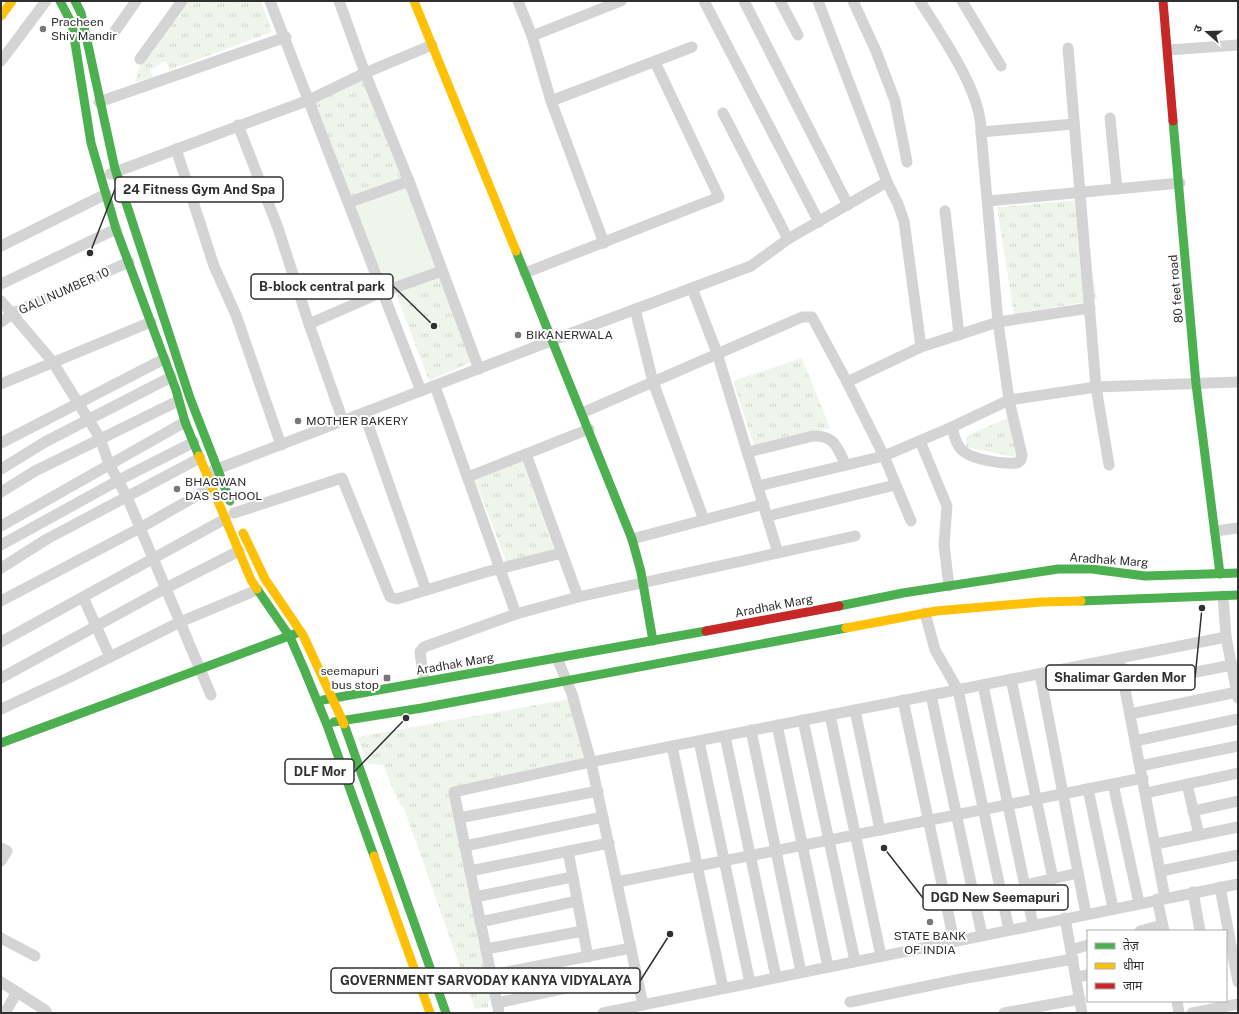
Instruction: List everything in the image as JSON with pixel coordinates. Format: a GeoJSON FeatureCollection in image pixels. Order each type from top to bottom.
{"type":"FeatureCollection","features":[{"type":"Feature","properties":{"kind":"main road"},"geometry":{"type":"LineString","coordinates":[[1,16],[12,1]]}},
{"type":"Feature","properties":{"kind":"main road"},"geometry":{"type":"LineString","coordinates":[[60,1],[72,24],[91,143],[116,229],[171,377],[186,422],[212,487],[234,520],[265,579],[300,631],[343,720],[446,1013]]}},
{"type":"Feature","properties":{"kind":"main road"},"geometry":{"type":"LineString","coordinates":[[75,1],[81,13],[99,102],[116,172],[190,398],[217,469],[234,520],[239,551],[257,590],[290,637],[327,724],[430,1013]]}},
{"type":"Feature","properties":{"kind":"main road"},"geometry":{"type":"LineString","coordinates":[[414,1],[553,340],[632,539],[643,582],[653,641]]}},
{"type":"Feature","properties":{"kind":"main road","name":"80 feet road"},"geometry":{"type":"LineString","coordinates":[[1164,1],[1196,384],[1220,574]]}},
{"type":"Feature","properties":{"kind":"main road","name":"Aradhak Marg"},"geometry":{"type":"LineString","coordinates":[[317,701],[653,641],[944,596],[1058,569],[1092,569],[1145,576],[1238,573]]}},
{"type":"Feature","properties":{"kind":"main road","name":"Aradhak Marg"},"geometry":{"type":"LineString","coordinates":[[327,724],[343,720],[422,708],[925,613],[944,596],[1041,602],[1238,595]]}},
{"type":"Feature","properties":{"kind":"main road"},"geometry":{"type":"LineString","coordinates":[[1,743],[290,637],[300,631]]}},
{"type":"Feature","properties":{"kind":"street"},"geometry":{"type":"LineString","coordinates":[[1,61],[46,1]]}},
{"type":"Feature","properties":{"kind":"street"},"geometry":{"type":"LineString","coordinates":[[115,31],[136,1]]}},
{"type":"Feature","properties":{"kind":"street"},"geometry":{"type":"LineString","coordinates":[[140,59],[182,1]]}},
{"type":"Feature","properties":{"kind":"street"},"geometry":{"type":"LineString","coordinates":[[270,1],[286,37],[309,100],[350,202],[382,292],[421,391]]}},
{"type":"Feature","properties":{"kind":"street"},"geometry":{"type":"LineString","coordinates":[[339,1],[365,73],[409,181],[479,369]]}},
{"type":"Feature","properties":{"kind":"street"},"geometry":{"type":"LineString","coordinates":[[518,1],[532,36],[551,101],[604,243]]}},
{"type":"Feature","properties":{"kind":"street"},"geometry":{"type":"LineString","coordinates":[[532,36],[621,1]]}},
{"type":"Feature","properties":{"kind":"street"},"geometry":{"type":"LineString","coordinates":[[704,1],[819,222]]}},
{"type":"Feature","properties":{"kind":"street"},"geometry":{"type":"LineString","coordinates":[[744,1],[848,205]]}},
{"type":"Feature","properties":{"kind":"street"},"geometry":{"type":"LineString","coordinates":[[780,1],[798,35]]}},
{"type":"Feature","properties":{"kind":"street"},"geometry":{"type":"LineString","coordinates":[[818,1],[886,182],[898,204],[907,234],[921,347]]}},
{"type":"Feature","properties":{"kind":"street"},"geometry":{"type":"LineString","coordinates":[[853,1],[876,51],[895,101],[906,162]]}},
{"type":"Feature","properties":{"kind":"street"},"geometry":{"type":"LineString","coordinates":[[920,1],[955,58],[979,107],[998,322],[1009,400],[1022,454],[1021,460],[1017,463],[997,462],[965,453],[957,443],[952,427]]}},
{"type":"Feature","properties":{"kind":"street"},"geometry":{"type":"LineString","coordinates":[[962,1],[1001,66]]}},
{"type":"Feature","properties":{"kind":"street"},"geometry":{"type":"LineString","coordinates":[[99,102],[286,37]]}},
{"type":"Feature","properties":{"kind":"street"},"geometry":{"type":"LineString","coordinates":[[102,177],[238,125],[309,100],[365,73],[432,45]]}},
{"type":"Feature","properties":{"kind":"street"},"geometry":{"type":"LineString","coordinates":[[1168,50],[1238,45]]}},
{"type":"Feature","properties":{"kind":"street"},"geometry":{"type":"LineString","coordinates":[[551,101],[692,47]]}},
{"type":"Feature","properties":{"kind":"street"},"geometry":{"type":"LineString","coordinates":[[1068,48],[1096,387],[1109,465]]}},
{"type":"Feature","properties":{"kind":"street"},"geometry":{"type":"LineString","coordinates":[[525,273],[719,197],[655,62]]}},
{"type":"Feature","properties":{"kind":"street"},"geometry":{"type":"LineString","coordinates":[[723,113],[788,239]]}},
{"type":"Feature","properties":{"kind":"street"},"geometry":{"type":"LineString","coordinates":[[1110,118],[1117,189]]}},
{"type":"Feature","properties":{"kind":"street"},"geometry":{"type":"LineString","coordinates":[[981,132],[1074,124]]}},
{"type":"Feature","properties":{"kind":"street"},"geometry":{"type":"LineString","coordinates":[[238,125],[278,228],[309,324],[343,421]]}},
{"type":"Feature","properties":{"kind":"street"},"geometry":{"type":"LineString","coordinates":[[176,149],[214,266],[236,315],[282,445]]}},
{"type":"Feature","properties":{"kind":"street"},"geometry":{"type":"LineString","coordinates":[[350,202],[409,181]]}},
{"type":"Feature","properties":{"kind":"street"},"geometry":{"type":"LineString","coordinates":[[206,473],[751,266],[788,239],[886,182]]}},
{"type":"Feature","properties":{"kind":"street"},"geometry":{"type":"LineString","coordinates":[[988,201],[1180,183]]}},
{"type":"Feature","properties":{"kind":"street"},"geometry":{"type":"LineString","coordinates":[[1,246],[106,194]]}},
{"type":"Feature","properties":{"kind":"street"},"geometry":{"type":"LineString","coordinates":[[945,211],[959,335]]}},
{"type":"Feature","properties":{"kind":"street"},"geometry":{"type":"LineString","coordinates":[[1,284],[116,229]]}},
{"type":"Feature","properties":{"kind":"street","name":"GALI NUMBER 10"},"geometry":{"type":"LineString","coordinates":[[1,322],[13,313],[128,262]]}},
{"type":"Feature","properties":{"kind":"street"},"geometry":{"type":"LineString","coordinates":[[309,324],[382,292],[442,271]]}},
{"type":"Feature","properties":{"kind":"street"},"geometry":{"type":"LineString","coordinates":[[692,288],[717,353],[768,516],[778,553]]}},
{"type":"Feature","properties":{"kind":"street"},"geometry":{"type":"LineString","coordinates":[[1,301],[13,313],[52,362],[100,438],[109,464],[127,497],[211,695]]}},
{"type":"Feature","properties":{"kind":"street"},"geometry":{"type":"LineString","coordinates":[[847,382],[921,347],[998,322],[1090,308]]}},
{"type":"Feature","properties":{"kind":"street"},"geometry":{"type":"LineString","coordinates":[[635,309],[653,382],[704,520]]}},
{"type":"Feature","properties":{"kind":"street"},"geometry":{"type":"LineString","coordinates":[[582,413],[717,353],[807,316],[816,321],[847,382],[884,456],[911,521]]}},
{"type":"Feature","properties":{"kind":"street"},"geometry":{"type":"LineString","coordinates":[[1,384],[151,322]]}},
{"type":"Feature","properties":{"kind":"street"},"geometry":{"type":"LineString","coordinates":[[1,443],[164,359]]}},
{"type":"Feature","properties":{"kind":"street"},"geometry":{"type":"LineString","coordinates":[[1,469],[45,442],[171,377]]}},
{"type":"Feature","properties":{"kind":"street"},"geometry":{"type":"LineString","coordinates":[[758,486],[884,456],[952,427],[1009,400],[1096,387],[1238,382]]}},
{"type":"Feature","properties":{"kind":"street"},"geometry":{"type":"LineString","coordinates":[[435,386],[501,568],[516,614]]}},
{"type":"Feature","properties":{"kind":"street"},"geometry":{"type":"LineString","coordinates":[[1,492],[35,471],[178,401]]}},
{"type":"Feature","properties":{"kind":"street"},"geometry":{"type":"LineString","coordinates":[[364,413],[426,590]]}},
{"type":"Feature","properties":{"kind":"street"},"geometry":{"type":"LineString","coordinates":[[1,526],[186,422]]}},
{"type":"Feature","properties":{"kind":"street"},"geometry":{"type":"LineString","coordinates":[[468,477],[589,429]]}},
{"type":"Feature","properties":{"kind":"street"},"geometry":{"type":"LineString","coordinates":[[748,452],[813,436],[824,436],[833,442],[846,465]]}},
{"type":"Feature","properties":{"kind":"street"},"geometry":{"type":"LineString","coordinates":[[920,441],[947,506],[944,545],[944,596]]}},
{"type":"Feature","properties":{"kind":"street"},"geometry":{"type":"LineString","coordinates":[[1,545],[119,480],[194,442]]}},
{"type":"Feature","properties":{"kind":"street"},"geometry":{"type":"LineString","coordinates":[[526,454],[578,597]]}},
{"type":"Feature","properties":{"kind":"street"},"geometry":{"type":"LineString","coordinates":[[1,568],[47,539],[200,458]]}},
{"type":"Feature","properties":{"kind":"street"},"geometry":{"type":"LineString","coordinates":[[1,642],[153,558],[234,520],[342,478],[390,597],[397,599],[501,568],[562,553]]}},
{"type":"Feature","properties":{"kind":"street"},"geometry":{"type":"LineString","coordinates":[[768,516],[895,485]]}},
{"type":"Feature","properties":{"kind":"street"},"geometry":{"type":"LineString","coordinates":[[1,601],[140,528],[212,487]]}},
{"type":"Feature","properties":{"kind":"street"},"geometry":{"type":"LineString","coordinates":[[632,539],[764,504]]}},
{"type":"Feature","properties":{"kind":"street"},"geometry":{"type":"LineString","coordinates":[[1214,531],[1238,528]]}},
{"type":"Feature","properties":{"kind":"street"},"geometry":{"type":"LineString","coordinates":[[424,682],[420,652],[424,647],[516,614],[578,597],[643,582],[855,536]]}},
{"type":"Feature","properties":{"kind":"street"},"geometry":{"type":"LineString","coordinates":[[1,678],[166,588],[239,551]]}},
{"type":"Feature","properties":{"kind":"street"},"geometry":{"type":"LineString","coordinates":[[1,709],[180,622],[257,590]]}},
{"type":"Feature","properties":{"kind":"street"},"geometry":{"type":"LineString","coordinates":[[83,596],[110,657]]}},
{"type":"Feature","properties":{"kind":"street"},"geometry":{"type":"LineString","coordinates":[[1130,714],[1237,695],[1226,637],[1223,596]]}},
{"type":"Feature","properties":{"kind":"street"},"geometry":{"type":"LineString","coordinates":[[925,613],[935,650],[958,690],[1009,930]]}},
{"type":"Feature","properties":{"kind":"street"},"geometry":{"type":"LineString","coordinates":[[636,974],[498,1008],[454,792],[591,762],[1226,637]]}},
{"type":"Feature","properties":{"kind":"street"},"geometry":{"type":"LineString","coordinates":[[557,658],[572,694],[591,762],[643,1005]]}},
{"type":"Feature","properties":{"kind":"street"},"geometry":{"type":"LineString","coordinates":[[1119,658],[1161,871],[1163,928],[1148,930]]}},
{"type":"Feature","properties":{"kind":"street"},"geometry":{"type":"LineString","coordinates":[[1125,686],[1232,666]]}},
{"type":"Feature","properties":{"kind":"street"},"geometry":{"type":"LineString","coordinates":[[1040,674],[1086,914]]}},
{"type":"Feature","properties":{"kind":"street"},"geometry":{"type":"LineString","coordinates":[[1011,679],[1053,879]]}},
{"type":"Feature","properties":{"kind":"street"},"geometry":{"type":"LineString","coordinates":[[984,685],[1033,925]]}},
{"type":"Feature","properties":{"kind":"street"},"geometry":{"type":"LineString","coordinates":[[931,695],[982,935]]}},
{"type":"Feature","properties":{"kind":"street"},"geometry":{"type":"LineString","coordinates":[[903,700],[954,941]]}},
{"type":"Feature","properties":{"kind":"street"},"geometry":{"type":"LineString","coordinates":[[855,710],[880,830]]}},
{"type":"Feature","properties":{"kind":"street"},"geometry":{"type":"LineString","coordinates":[[830,715],[881,956]]}},
{"type":"Feature","properties":{"kind":"street"},"geometry":{"type":"LineString","coordinates":[[1135,740],[1238,719]]}},
{"type":"Feature","properties":{"kind":"street"},"geometry":{"type":"LineString","coordinates":[[803,720],[855,961]]}},
{"type":"Feature","properties":{"kind":"street"},"geometry":{"type":"LineString","coordinates":[[777,725],[828,967]]}},
{"type":"Feature","properties":{"kind":"street"},"geometry":{"type":"LineString","coordinates":[[751,730],[801,972]]}},
{"type":"Feature","properties":{"kind":"street"},"geometry":{"type":"LineString","coordinates":[[725,736],[776,978]]}},
{"type":"Feature","properties":{"kind":"street"},"geometry":{"type":"LineString","coordinates":[[699,741],[750,983]]}},
{"type":"Feature","properties":{"kind":"street"},"geometry":{"type":"LineString","coordinates":[[672,746],[724,988]]}},
{"type":"Feature","properties":{"kind":"street"},"geometry":{"type":"LineString","coordinates":[[1140,766],[1238,746]]}},
{"type":"Feature","properties":{"kind":"street"},"geometry":{"type":"LineString","coordinates":[[1146,793],[1238,774]]}},
{"type":"Feature","properties":{"kind":"street"},"geometry":{"type":"LineString","coordinates":[[617,882],[1143,778]]}},
{"type":"Feature","properties":{"kind":"street"},"geometry":{"type":"LineString","coordinates":[[1113,784],[1139,903]]}},
{"type":"Feature","properties":{"kind":"street"},"geometry":{"type":"LineString","coordinates":[[1187,784],[1199,835]]}},
{"type":"Feature","properties":{"kind":"street"},"geometry":{"type":"LineString","coordinates":[[1088,789],[1113,908]]}},
{"type":"Feature","properties":{"kind":"street"},"geometry":{"type":"LineString","coordinates":[[459,818],[598,791]]}},
{"type":"Feature","properties":{"kind":"street"},"geometry":{"type":"LineString","coordinates":[[1193,811],[1238,801]]}},
{"type":"Feature","properties":{"kind":"street"},"geometry":{"type":"LineString","coordinates":[[465,846],[603,817]]}},
{"type":"Feature","properties":{"kind":"street"},"geometry":{"type":"LineString","coordinates":[[1156,844],[1238,826]]}},
{"type":"Feature","properties":{"kind":"street"},"geometry":{"type":"LineString","coordinates":[[470,870],[609,843]]}},
{"type":"Feature","properties":{"kind":"street"},"geometry":{"type":"LineString","coordinates":[[1,848],[7,851],[1,861]]}},
{"type":"Feature","properties":{"kind":"street"},"geometry":{"type":"LineString","coordinates":[[568,851],[588,957]]}},
{"type":"Feature","properties":{"kind":"street"},"geometry":{"type":"LineString","coordinates":[[1161,871],[1238,855]]}},
{"type":"Feature","properties":{"kind":"street"},"geometry":{"type":"LineString","coordinates":[[1024,885],[1078,874]]}},
{"type":"Feature","properties":{"kind":"street"},"geometry":{"type":"LineString","coordinates":[[475,897],[572,877]]}},
{"type":"Feature","properties":{"kind":"street"},"geometry":{"type":"LineString","coordinates":[[602,1013],[1113,908],[1238,884]]}},
{"type":"Feature","properties":{"kind":"street"},"geometry":{"type":"LineString","coordinates":[[1220,887],[1238,982]]}},
{"type":"Feature","properties":{"kind":"street"},"geometry":{"type":"LineString","coordinates":[[1193,892],[1200,930]]}},
{"type":"Feature","properties":{"kind":"street"},"geometry":{"type":"LineString","coordinates":[[480,922],[577,901]]}},
{"type":"Feature","properties":{"kind":"street"},"geometry":{"type":"LineString","coordinates":[[1065,918],[1076,977],[1082,1000],[1082,1013]]}},
{"type":"Feature","properties":{"kind":"street"},"geometry":{"type":"LineString","coordinates":[[486,949],[583,931]]}},
{"type":"Feature","properties":{"kind":"street"},"geometry":{"type":"LineString","coordinates":[[2,941],[36,956]]}},
{"type":"Feature","properties":{"kind":"street"},"geometry":{"type":"LineString","coordinates":[[850,1002],[1072,954],[1087,946]]}},
{"type":"Feature","properties":{"kind":"street"},"geometry":{"type":"LineString","coordinates":[[491,975],[631,948]]}},
{"type":"Feature","properties":{"kind":"street"},"geometry":{"type":"LineString","coordinates":[[1076,977],[1087,975]]}},
{"type":"Feature","properties":{"kind":"street"},"geometry":{"type":"LineString","coordinates":[[1,982],[48,1013]]}},
{"type":"Feature","properties":{"kind":"street"},"geometry":{"type":"LineString","coordinates":[[5,1013],[17,992]]}},
{"type":"Feature","properties":{"kind":"street"},"geometry":{"type":"LineString","coordinates":[[1004,1013],[1082,1000]]}},
{"type":"Feature","properties":{"kind":"street"},"geometry":{"type":"LineString","coordinates":[[1177,1002],[1179,1013]]}},
{"type":"Feature","properties":{"kind":"street"},"geometry":{"type":"LineString","coordinates":[[1192,1013],[1213,1005],[1238,1004]]}},
{"type":"Feature","properties":{"kind":"green space"},"geometry":{"type":"Polygon","coordinates":[[[188,1],[261,1],[272,32],[169,70],[166,61],[150,70],[153,78],[135,82],[140,65],[188,1]]]}},
{"type":"Feature","properties":{"kind":"green space"},"geometry":{"type":"Polygon","coordinates":[[[364,76],[405,179],[351,199],[311,101],[364,76]]]}},
{"type":"Feature","properties":{"kind":"green space"},"geometry":{"type":"Polygon","coordinates":[[[407,186],[438,268],[386,284],[354,204],[407,186]]]}},
{"type":"Feature","properties":{"kind":"green space"},"geometry":{"type":"Polygon","coordinates":[[[1080,200],[1097,300],[1014,314],[997,207],[1080,200]]]}},
{"type":"Feature","properties":{"kind":"green space"},"geometry":{"type":"Polygon","coordinates":[[[440,276],[471,362],[429,381],[395,291],[440,276]]]}},
{"type":"Feature","properties":{"kind":"green space"},"geometry":{"type":"Polygon","coordinates":[[[802,358],[830,428],[755,448],[733,381],[802,358]]]}},
{"type":"Feature","properties":{"kind":"green space"},"geometry":{"type":"Polygon","coordinates":[[[1015,415],[1019,458],[966,447],[966,436],[1015,415]]]}},
{"type":"Feature","properties":{"kind":"green space"},"geometry":{"type":"Polygon","coordinates":[[[522,461],[555,552],[507,563],[475,480],[522,461]]]}},
{"type":"Feature","properties":{"kind":"green space"},"geometry":{"type":"Polygon","coordinates":[[[576,698],[588,760],[453,788],[493,1001],[488,1001],[488,1008],[475,1009],[404,808],[399,803],[383,765],[368,764],[357,737],[576,698]]]}},
{"type":"Feature","properties":{"kind":"traffic: fast"},"geometry":{"type":"LineString","coordinates":[[60,1],[72,24],[91,143],[116,229],[176,390],[185,422],[199,456]]}},
{"type":"Feature","properties":{"kind":"traffic: fast"},"geometry":{"type":"LineString","coordinates":[[75,1],[81,13],[115,169],[190,398],[230,501]]}},
{"type":"Feature","properties":{"kind":"traffic: fast"},"geometry":{"type":"LineString","coordinates":[[1173,121],[1196,384],[1220,574]]}},
{"type":"Feature","properties":{"kind":"traffic: fast"},"geometry":{"type":"LineString","coordinates":[[516,251],[632,539],[641,572],[653,641]]}},
{"type":"Feature","properties":{"kind":"traffic: fast"},"geometry":{"type":"LineString","coordinates":[[839,606],[903,593],[1058,569],[1092,569],[1145,576],[1238,573]]}},
{"type":"Feature","properties":{"kind":"traffic: fast"},"geometry":{"type":"LineString","coordinates":[[257,589],[290,637],[327,725],[374,856]]}},
{"type":"Feature","properties":{"kind":"traffic: fast"},"geometry":{"type":"LineString","coordinates":[[1081,601],[1238,595]]}},
{"type":"Feature","properties":{"kind":"traffic: fast"},"geometry":{"type":"LineString","coordinates":[[334,722],[422,708],[846,628]]}},
{"type":"Feature","properties":{"kind":"traffic: fast"},"geometry":{"type":"LineString","coordinates":[[323,700],[706,631]]}},
{"type":"Feature","properties":{"kind":"traffic: fast"},"geometry":{"type":"LineString","coordinates":[[1,743],[297,633]]}},
{"type":"Feature","properties":{"kind":"traffic: fast"},"geometry":{"type":"LineString","coordinates":[[344,724],[446,1013]]}},
{"type":"Feature","properties":{"kind":"traffic: slow"},"geometry":{"type":"LineString","coordinates":[[1,16],[12,1]]}},
{"type":"Feature","properties":{"kind":"traffic: slow"},"geometry":{"type":"LineString","coordinates":[[414,1],[516,251]]}},
{"type":"Feature","properties":{"kind":"traffic: slow"},"geometry":{"type":"LineString","coordinates":[[199,456],[251,580],[257,589]]}},
{"type":"Feature","properties":{"kind":"traffic: slow"},"geometry":{"type":"LineString","coordinates":[[243,533],[265,579],[303,635],[344,724]]}},
{"type":"Feature","properties":{"kind":"traffic: slow"},"geometry":{"type":"LineString","coordinates":[[846,628],[936,611],[1041,602],[1081,601]]}},
{"type":"Feature","properties":{"kind":"traffic: slow"},"geometry":{"type":"LineString","coordinates":[[374,856],[430,1013]]}},
{"type":"Feature","properties":{"kind":"traffic: jam"},"geometry":{"type":"LineString","coordinates":[[1163,1],[1173,121]]}},
{"type":"Feature","properties":{"kind":"traffic: jam"},"geometry":{"type":"LineString","coordinates":[[706,631],[839,606]]}},
{"type":"Feature","properties":{"kind":"place","name":"Pracheen Shiv Mandir"},"geometry":{"type":"Point","coordinates":[43,29]}},
{"type":"Feature","properties":{"kind":"place","name":"24 Fitness Gym And Spa"},"geometry":{"type":"Point","coordinates":[90,253]}},
{"type":"Feature","properties":{"kind":"place","name":"B-block central park"},"geometry":{"type":"Point","coordinates":[434,326]}},
{"type":"Feature","properties":{"kind":"place","name":"BIKANERWALA"},"geometry":{"type":"Point","coordinates":[518,335]}},
{"type":"Feature","properties":{"kind":"place","name":"MOTHER BAKERY"},"geometry":{"type":"Point","coordinates":[298,421]}},
{"type":"Feature","properties":{"kind":"place","name":"BHAGWAN DAS SCHOOL"},"geometry":{"type":"Point","coordinates":[177,489]}},
{"type":"Feature","properties":{"kind":"place","name":"Shalimar Garden Mor"},"geometry":{"type":"Point","coordinates":[1202,608]}},
{"type":"Feature","properties":{"kind":"place","name":"seemapuri bus stop"},"geometry":{"type":"Point","coordinates":[387,678]}},
{"type":"Feature","properties":{"kind":"place","name":"DLF Mor"},"geometry":{"type":"Point","coordinates":[406,718]}},
{"type":"Feature","properties":{"kind":"place","name":"DGD New Seemapuri"},"geometry":{"type":"Point","coordinates":[884,848]}},
{"type":"Feature","properties":{"kind":"place","name":"STATE BANK OF INDIA"},"geometry":{"type":"Point","coordinates":[930,922]}},
{"type":"Feature","properties":{"kind":"place","name":"GOVERNMENT SARVODAY KANYA VIDYALAYA"},"geometry":{"type":"Point","coordinates":[670,934]}}]}
